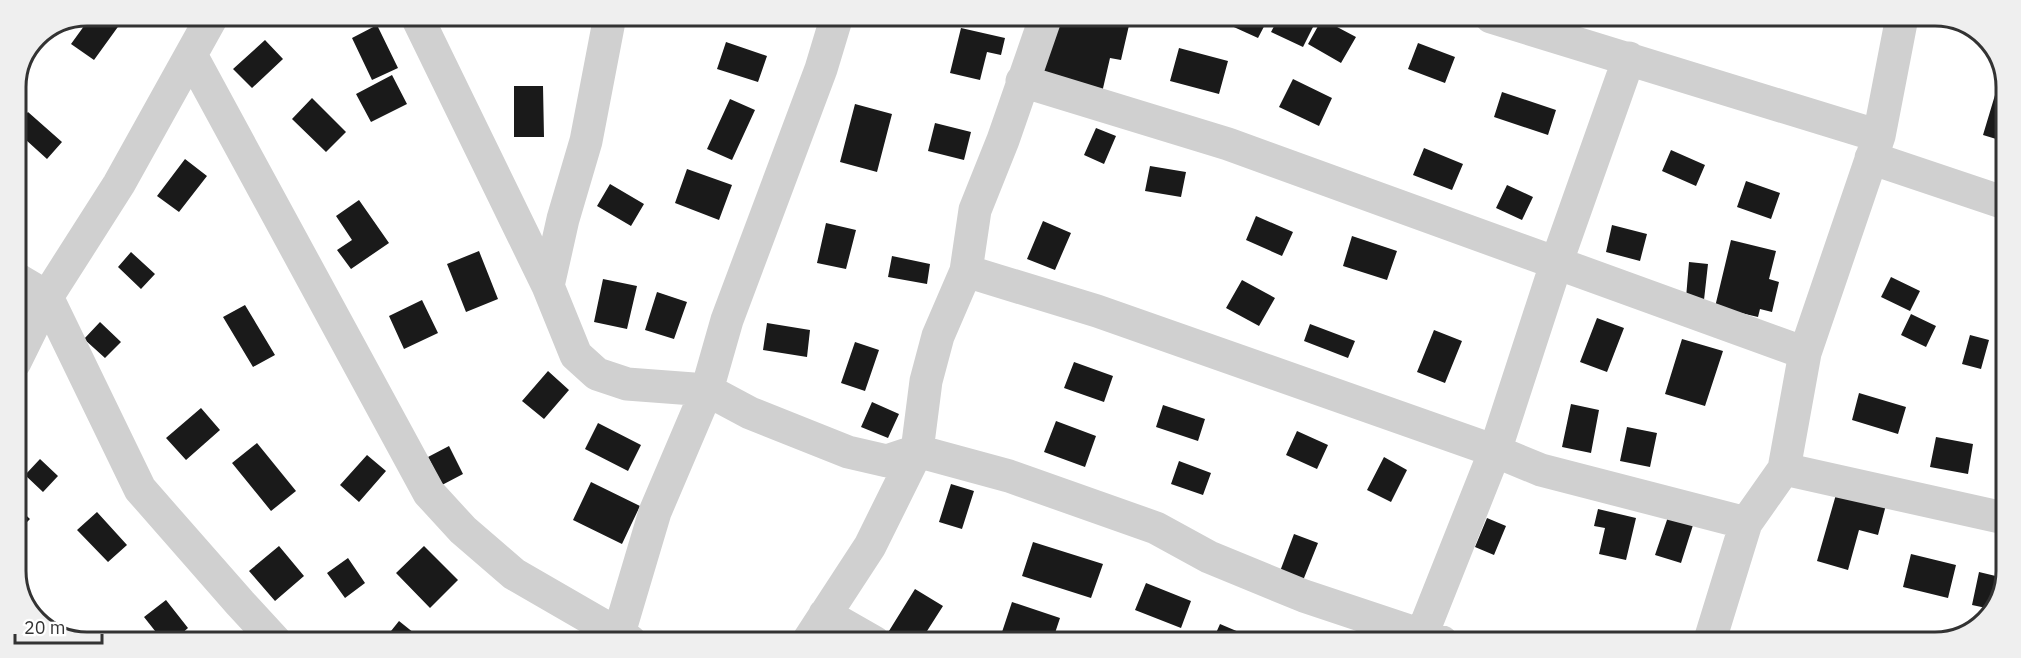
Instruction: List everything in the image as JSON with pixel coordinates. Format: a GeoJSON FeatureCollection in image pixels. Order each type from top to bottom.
{"type":"FeatureCollection","features":[{"type":"Feature","properties":{"kind":"street"},"geometry":{"type":"LineString","coordinates":[[26,340],[47,297],[118,184],[207,26]]}},
{"type":"Feature","properties":{"kind":"street"},"geometry":{"type":"LineString","coordinates":[[421,26],[549,285],[576,355],[597,374],[627,384],[707,390],[750,413],[848,452],[887,461],[917,451],[1009,476],[1156,528],[1209,557],[1304,596],[1407,633]]}},
{"type":"Feature","properties":{"kind":"street"},"geometry":{"type":"LineString","coordinates":[[549,285],[562,219],[586,141],[608,26]]}},
{"type":"Feature","properties":{"kind":"street"},"geometry":{"type":"LineString","coordinates":[[626,633],[655,512],[707,390],[727,320],[834,26]]}},
{"type":"Feature","properties":{"kind":"street"},"geometry":{"type":"LineString","coordinates":[[813,633],[870,546],[917,451],[926,381],[938,336],[966,271],[975,210],[1003,140],[1042,26]]}},
{"type":"Feature","properties":{"kind":"street"},"geometry":{"type":"LineString","coordinates":[[1526,26],[1629,58],[1875,147],[1995,199]]}},
{"type":"Feature","properties":{"kind":"street"},"geometry":{"type":"LineString","coordinates":[[1711,633],[1746,523],[1784,469],[1805,353],[1875,147],[1900,26]]}},
{"type":"Feature","properties":{"kind":"street"},"geometry":{"type":"LineString","coordinates":[[191,55],[429,493],[463,530],[514,574],[618,633]]}},
{"type":"Feature","properties":{"kind":"street"},"geometry":{"type":"LineString","coordinates":[[1430,633],[1495,451],[1556,264],[1629,58]]}},
{"type":"Feature","properties":{"kind":"street"},"geometry":{"type":"LineString","coordinates":[[1022,81],[1228,144],[1805,353]]}},
{"type":"Feature","properties":{"kind":"street"},"geometry":{"type":"LineString","coordinates":[[966,271],[1097,311],[1495,451],[1541,470],[1746,523]]}},
{"type":"Feature","properties":{"kind":"street"},"geometry":{"type":"LineString","coordinates":[[26,285],[47,297],[140,489],[268,633]]}},
{"type":"Feature","properties":{"kind":"street"},"geometry":{"type":"LineString","coordinates":[[1784,469],[1996,516]]}},
{"type":"Feature","properties":{"kind":"street"},"geometry":{"type":"LineString","coordinates":[[825,614],[858,633]]}},
{"type":"Feature","properties":{"kind":"building"},"geometry":{"type":"Polygon","coordinates":[[[84,26],[119,26],[94,60],[71,44],[84,26]]]}},
{"type":"Feature","properties":{"kind":"building"},"geometry":{"type":"Polygon","coordinates":[[[377,26],[398,68],[372,80],[352,38],[377,26]]]}},
{"type":"Feature","properties":{"kind":"building"},"geometry":{"type":"Polygon","coordinates":[[[1054,26],[1129,26],[1121,60],[1110,58],[1101,97],[1040,83],[1054,26]]]}},
{"type":"Feature","properties":{"kind":"building"},"geometry":{"type":"Polygon","coordinates":[[[1232,26],[1264,26],[1258,38],[1232,26]]]}},
{"type":"Feature","properties":{"kind":"building"},"geometry":{"type":"Polygon","coordinates":[[[1274,26],[1314,26],[1303,47],[1271,32],[1274,26]]]}},
{"type":"Feature","properties":{"kind":"building"},"geometry":{"type":"Polygon","coordinates":[[[1318,26],[1335,26],[1356,37],[1341,63],[1308,44],[1318,26]]]}},
{"type":"Feature","properties":{"kind":"building"},"geometry":{"type":"Polygon","coordinates":[[[961,28],[1005,38],[1001,55],[987,52],[980,80],[950,73],[961,28]]]}},
{"type":"Feature","properties":{"kind":"building"},"geometry":{"type":"Polygon","coordinates":[[[265,40],[283,59],[252,88],[233,69],[265,40]]]}},
{"type":"Feature","properties":{"kind":"building"},"geometry":{"type":"Polygon","coordinates":[[[726,42],[767,56],[758,82],[717,69],[726,42]]]}},
{"type":"Feature","properties":{"kind":"building"},"geometry":{"type":"Polygon","coordinates":[[[1418,43],[1455,57],[1445,83],[1408,69],[1418,43]]]}},
{"type":"Feature","properties":{"kind":"building"},"geometry":{"type":"Polygon","coordinates":[[[1179,48],[1228,61],[1219,94],[1170,81],[1179,48]]]}},
{"type":"Feature","properties":{"kind":"building"},"geometry":{"type":"Polygon","coordinates":[[[392,75],[407,104],[371,122],[356,94],[392,75]]]}},
{"type":"Feature","properties":{"kind":"building"},"geometry":{"type":"Polygon","coordinates":[[[1293,79],[1332,98],[1319,126],[1279,107],[1293,79]]]}},
{"type":"Feature","properties":{"kind":"building"},"geometry":{"type":"Polygon","coordinates":[[[514,86],[543,86],[544,137],[514,137],[514,86]]]}},
{"type":"Feature","properties":{"kind":"building"},"geometry":{"type":"Polygon","coordinates":[[[1502,92],[1556,110],[1548,135],[1494,117],[1502,92]]]}},
{"type":"Feature","properties":{"kind":"building"},"geometry":{"type":"Polygon","coordinates":[[[1995,95],[1995,139],[1983,135],[1995,95]]]}},
{"type":"Feature","properties":{"kind":"building"},"geometry":{"type":"Polygon","coordinates":[[[312,98],[346,132],[326,152],[292,119],[312,98]]]}},
{"type":"Feature","properties":{"kind":"building"},"geometry":{"type":"Polygon","coordinates":[[[730,99],[755,110],[732,160],[707,149],[730,99]]]}},
{"type":"Feature","properties":{"kind":"building"},"geometry":{"type":"Polygon","coordinates":[[[855,104],[892,114],[877,172],[840,162],[855,104]]]}},
{"type":"Feature","properties":{"kind":"building"},"geometry":{"type":"Polygon","coordinates":[[[28,112],[62,142],[47,159],[26,140],[26,114],[28,112]]]}},
{"type":"Feature","properties":{"kind":"building"},"geometry":{"type":"Polygon","coordinates":[[[935,123],[971,132],[964,160],[928,151],[935,123]]]}},
{"type":"Feature","properties":{"kind":"building"},"geometry":{"type":"Polygon","coordinates":[[[1096,128],[1116,136],[1104,164],[1084,155],[1096,128]]]}},
{"type":"Feature","properties":{"kind":"building"},"geometry":{"type":"Polygon","coordinates":[[[1424,148],[1463,164],[1452,190],[1413,175],[1424,148]]]}},
{"type":"Feature","properties":{"kind":"building"},"geometry":{"type":"Polygon","coordinates":[[[1671,150],[1705,165],[1696,186],[1662,171],[1671,150]]]}},
{"type":"Feature","properties":{"kind":"building"},"geometry":{"type":"Polygon","coordinates":[[[185,159],[207,176],[179,212],[157,196],[185,159]]]}},
{"type":"Feature","properties":{"kind":"building"},"geometry":{"type":"Polygon","coordinates":[[[1150,166],[1186,172],[1181,197],[1145,191],[1150,166]]]}},
{"type":"Feature","properties":{"kind":"building"},"geometry":{"type":"Polygon","coordinates":[[[687,169],[732,185],[719,220],[675,203],[687,169]]]}},
{"type":"Feature","properties":{"kind":"building"},"geometry":{"type":"Polygon","coordinates":[[[1746,181],[1780,193],[1771,219],[1737,207],[1746,181]]]}},
{"type":"Feature","properties":{"kind":"building"},"geometry":{"type":"Polygon","coordinates":[[[610,184],[644,204],[631,226],[597,206],[610,184]]]}},
{"type":"Feature","properties":{"kind":"building"},"geometry":{"type":"Polygon","coordinates":[[[1507,185],[1533,197],[1522,220],[1496,208],[1507,185]]]}},
{"type":"Feature","properties":{"kind":"building"},"geometry":{"type":"Polygon","coordinates":[[[359,200],[389,243],[351,269],[337,250],[352,240],[336,216],[359,200]]]}},
{"type":"Feature","properties":{"kind":"building"},"geometry":{"type":"Polygon","coordinates":[[[1256,216],[1293,232],[1282,256],[1246,240],[1256,216]]]}},
{"type":"Feature","properties":{"kind":"building"},"geometry":{"type":"Polygon","coordinates":[[[1043,221],[1071,233],[1055,270],[1027,259],[1043,221]]]}},
{"type":"Feature","properties":{"kind":"building"},"geometry":{"type":"Polygon","coordinates":[[[826,223],[856,230],[846,269],[817,263],[826,223]]]}},
{"type":"Feature","properties":{"kind":"building"},"geometry":{"type":"Polygon","coordinates":[[[1612,225],[1647,234],[1640,261],[1606,252],[1612,225]]]}},
{"type":"Feature","properties":{"kind":"building"},"geometry":{"type":"Polygon","coordinates":[[[1352,236],[1397,251],[1387,280],[1343,266],[1352,236]]]}},
{"type":"Feature","properties":{"kind":"building"},"geometry":{"type":"Polygon","coordinates":[[[1731,240],[1776,251],[1769,279],[1779,282],[1772,312],[1760,309],[1758,317],[1715,307],[1731,240]]]}},
{"type":"Feature","properties":{"kind":"building"},"geometry":{"type":"Polygon","coordinates":[[[479,251],[498,299],[466,312],[447,264],[479,251]]]}},
{"type":"Feature","properties":{"kind":"building"},"geometry":{"type":"Polygon","coordinates":[[[131,252],[155,274],[141,289],[118,267],[131,252]]]}},
{"type":"Feature","properties":{"kind":"building"},"geometry":{"type":"Polygon","coordinates":[[[892,256],[930,264],[927,284],[888,277],[892,256]]]}},
{"type":"Feature","properties":{"kind":"building"},"geometry":{"type":"Polygon","coordinates":[[[1689,262],[1708,264],[1704,300],[1686,298],[1689,262]]]}},
{"type":"Feature","properties":{"kind":"building"},"geometry":{"type":"Polygon","coordinates":[[[1891,277],[1920,291],[1910,311],[1881,297],[1891,277]]]}},
{"type":"Feature","properties":{"kind":"building"},"geometry":{"type":"Polygon","coordinates":[[[603,279],[637,286],[627,329],[594,322],[603,279]]]}},
{"type":"Feature","properties":{"kind":"building"},"geometry":{"type":"Polygon","coordinates":[[[1242,280],[1275,298],[1259,326],[1226,308],[1242,280]]]}},
{"type":"Feature","properties":{"kind":"building"},"geometry":{"type":"Polygon","coordinates":[[[657,292],[687,302],[674,339],[645,330],[657,292]]]}},
{"type":"Feature","properties":{"kind":"building"},"geometry":{"type":"Polygon","coordinates":[[[422,300],[438,333],[404,349],[389,316],[422,300]]]}},
{"type":"Feature","properties":{"kind":"building"},"geometry":{"type":"Polygon","coordinates":[[[245,305],[275,355],[253,367],[223,317],[245,305]]]}},
{"type":"Feature","properties":{"kind":"building"},"geometry":{"type":"Polygon","coordinates":[[[1911,314],[1936,326],[1926,347],[1901,335],[1911,314]]]}},
{"type":"Feature","properties":{"kind":"building"},"geometry":{"type":"Polygon","coordinates":[[[1597,318],[1624,328],[1607,372],[1580,362],[1597,318]]]}},
{"type":"Feature","properties":{"kind":"building"},"geometry":{"type":"Polygon","coordinates":[[[100,322],[121,342],[105,358],[84,339],[100,322]]]}},
{"type":"Feature","properties":{"kind":"building"},"geometry":{"type":"Polygon","coordinates":[[[767,323],[810,330],[807,357],[763,350],[767,323]]]}},
{"type":"Feature","properties":{"kind":"building"},"geometry":{"type":"Polygon","coordinates":[[[1310,324],[1355,341],[1348,358],[1304,341],[1310,324]]]}},
{"type":"Feature","properties":{"kind":"building"},"geometry":{"type":"Polygon","coordinates":[[[1434,330],[1462,341],[1445,383],[1417,372],[1434,330]]]}},
{"type":"Feature","properties":{"kind":"building"},"geometry":{"type":"Polygon","coordinates":[[[1970,335],[1989,340],[1981,369],[1962,364],[1970,335]]]}},
{"type":"Feature","properties":{"kind":"building"},"geometry":{"type":"Polygon","coordinates":[[[1682,339],[1723,351],[1705,406],[1665,394],[1682,339]]]}},
{"type":"Feature","properties":{"kind":"building"},"geometry":{"type":"Polygon","coordinates":[[[855,342],[879,350],[865,391],[841,383],[855,342]]]}},
{"type":"Feature","properties":{"kind":"building"},"geometry":{"type":"Polygon","coordinates":[[[1074,362],[1113,376],[1104,402],[1064,388],[1074,362]]]}},
{"type":"Feature","properties":{"kind":"building"},"geometry":{"type":"Polygon","coordinates":[[[548,371],[569,390],[544,419],[522,401],[548,371]]]}},
{"type":"Feature","properties":{"kind":"building"},"geometry":{"type":"Polygon","coordinates":[[[1859,393],[1906,407],[1898,434],[1852,420],[1859,393]]]}},
{"type":"Feature","properties":{"kind":"building"},"geometry":{"type":"Polygon","coordinates":[[[872,402],[899,414],[888,438],[861,427],[872,402]]]}},
{"type":"Feature","properties":{"kind":"building"},"geometry":{"type":"Polygon","coordinates":[[[1571,404],[1599,410],[1591,453],[1562,447],[1571,404]]]}},
{"type":"Feature","properties":{"kind":"building"},"geometry":{"type":"Polygon","coordinates":[[[1163,405],[1205,419],[1198,441],[1156,427],[1163,405]]]}},
{"type":"Feature","properties":{"kind":"building"},"geometry":{"type":"Polygon","coordinates":[[[201,408],[220,430],[186,460],[166,438],[201,408]]]}},
{"type":"Feature","properties":{"kind":"building"},"geometry":{"type":"Polygon","coordinates":[[[1056,421],[1096,436],[1085,467],[1044,452],[1056,421]]]}},
{"type":"Feature","properties":{"kind":"building"},"geometry":{"type":"Polygon","coordinates":[[[598,423],[641,445],[628,471],[585,449],[598,423]]]}},
{"type":"Feature","properties":{"kind":"building"},"geometry":{"type":"Polygon","coordinates":[[[1627,427],[1657,433],[1650,467],[1620,461],[1627,427]]]}},
{"type":"Feature","properties":{"kind":"building"},"geometry":{"type":"Polygon","coordinates":[[[1297,431],[1328,445],[1317,469],[1286,455],[1297,431]]]}},
{"type":"Feature","properties":{"kind":"building"},"geometry":{"type":"Polygon","coordinates":[[[1936,437],[1973,444],[1968,474],[1930,467],[1936,437]]]}},
{"type":"Feature","properties":{"kind":"building"},"geometry":{"type":"Polygon","coordinates":[[[257,443],[296,491],[271,511],[232,463],[257,443]]]}},
{"type":"Feature","properties":{"kind":"building"},"geometry":{"type":"Polygon","coordinates":[[[449,446],[463,474],[442,485],[428,457],[449,446]]]}},
{"type":"Feature","properties":{"kind":"building"},"geometry":{"type":"Polygon","coordinates":[[[367,455],[386,471],[359,502],[340,485],[367,455]]]}},
{"type":"Feature","properties":{"kind":"building"},"geometry":{"type":"Polygon","coordinates":[[[1384,457],[1407,470],[1391,502],[1367,490],[1384,457]]]}},
{"type":"Feature","properties":{"kind":"building"},"geometry":{"type":"Polygon","coordinates":[[[40,459],[58,476],[43,492],[26,474],[40,459]]]}},
{"type":"Feature","properties":{"kind":"building"},"geometry":{"type":"Polygon","coordinates":[[[1179,461],[1211,473],[1203,495],[1171,484],[1179,461]]]}},
{"type":"Feature","properties":{"kind":"building"},"geometry":{"type":"Polygon","coordinates":[[[591,482],[640,506],[622,544],[573,520],[591,482]]]}},
{"type":"Feature","properties":{"kind":"building"},"geometry":{"type":"Polygon","coordinates":[[[951,484],[974,491],[962,529],[939,522],[951,484]]]}},
{"type":"Feature","properties":{"kind":"building"},"geometry":{"type":"Polygon","coordinates":[[[1837,491],[1886,505],[1878,535],[1859,530],[1848,570],[1817,561],[1837,491]]]}},
{"type":"Feature","properties":{"kind":"building"},"geometry":{"type":"Polygon","coordinates":[[[1598,509],[1636,518],[1626,560],[1599,554],[1605,528],[1594,526],[1598,509]]]}},
{"type":"Feature","properties":{"kind":"building"},"geometry":{"type":"Polygon","coordinates":[[[97,512],[127,545],[108,562],[77,530],[97,512]]]}},
{"type":"Feature","properties":{"kind":"building"},"geometry":{"type":"Polygon","coordinates":[[[1669,514],[1694,522],[1681,563],[1655,555],[1669,514]]]}},
{"type":"Feature","properties":{"kind":"building"},"geometry":{"type":"Polygon","coordinates":[[[1487,518],[1506,526],[1494,555],[1475,547],[1487,518]]]}},
{"type":"Feature","properties":{"kind":"building"},"geometry":{"type":"Polygon","coordinates":[[[1294,534],[1318,543],[1302,583],[1279,574],[1294,534]]]}},
{"type":"Feature","properties":{"kind":"building"},"geometry":{"type":"Polygon","coordinates":[[[1033,542],[1103,564],[1091,598],[1022,576],[1033,542]]]}},
{"type":"Feature","properties":{"kind":"building"},"geometry":{"type":"Polygon","coordinates":[[[279,546],[304,576],[275,601],[249,571],[279,546]]]}},
{"type":"Feature","properties":{"kind":"building"},"geometry":{"type":"Polygon","coordinates":[[[424,546],[458,580],[430,608],[396,573],[424,546]]]}},
{"type":"Feature","properties":{"kind":"building"},"geometry":{"type":"Polygon","coordinates":[[[1911,554],[1956,565],[1948,598],[1903,587],[1911,554]]]}},
{"type":"Feature","properties":{"kind":"building"},"geometry":{"type":"Polygon","coordinates":[[[348,558],[365,583],[345,598],[327,573],[348,558]]]}},
{"type":"Feature","properties":{"kind":"building"},"geometry":{"type":"Polygon","coordinates":[[[1979,572],[1996,576],[1991,595],[1984,607],[1972,605],[1979,572]]]}},
{"type":"Feature","properties":{"kind":"building"},"geometry":{"type":"Polygon","coordinates":[[[1146,583],[1191,601],[1181,628],[1135,610],[1146,583]]]}},
{"type":"Feature","properties":{"kind":"building"},"geometry":{"type":"Polygon","coordinates":[[[915,589],[943,606],[926,633],[888,633],[915,589]]]}},
{"type":"Feature","properties":{"kind":"building"},"geometry":{"type":"Polygon","coordinates":[[[166,600],[188,628],[182,633],[157,633],[144,617],[166,600]]]}},
{"type":"Feature","properties":{"kind":"building"},"geometry":{"type":"Polygon","coordinates":[[[1012,602],[1060,618],[1055,633],[1002,632],[1012,602]]]}},
{"type":"Feature","properties":{"kind":"building"},"geometry":{"type":"Polygon","coordinates":[[[399,621],[414,633],[389,633],[399,621]]]}},
{"type":"Feature","properties":{"kind":"building"},"geometry":{"type":"Polygon","coordinates":[[[1220,624],[1241,633],[1216,633],[1220,624]]]}}]}
